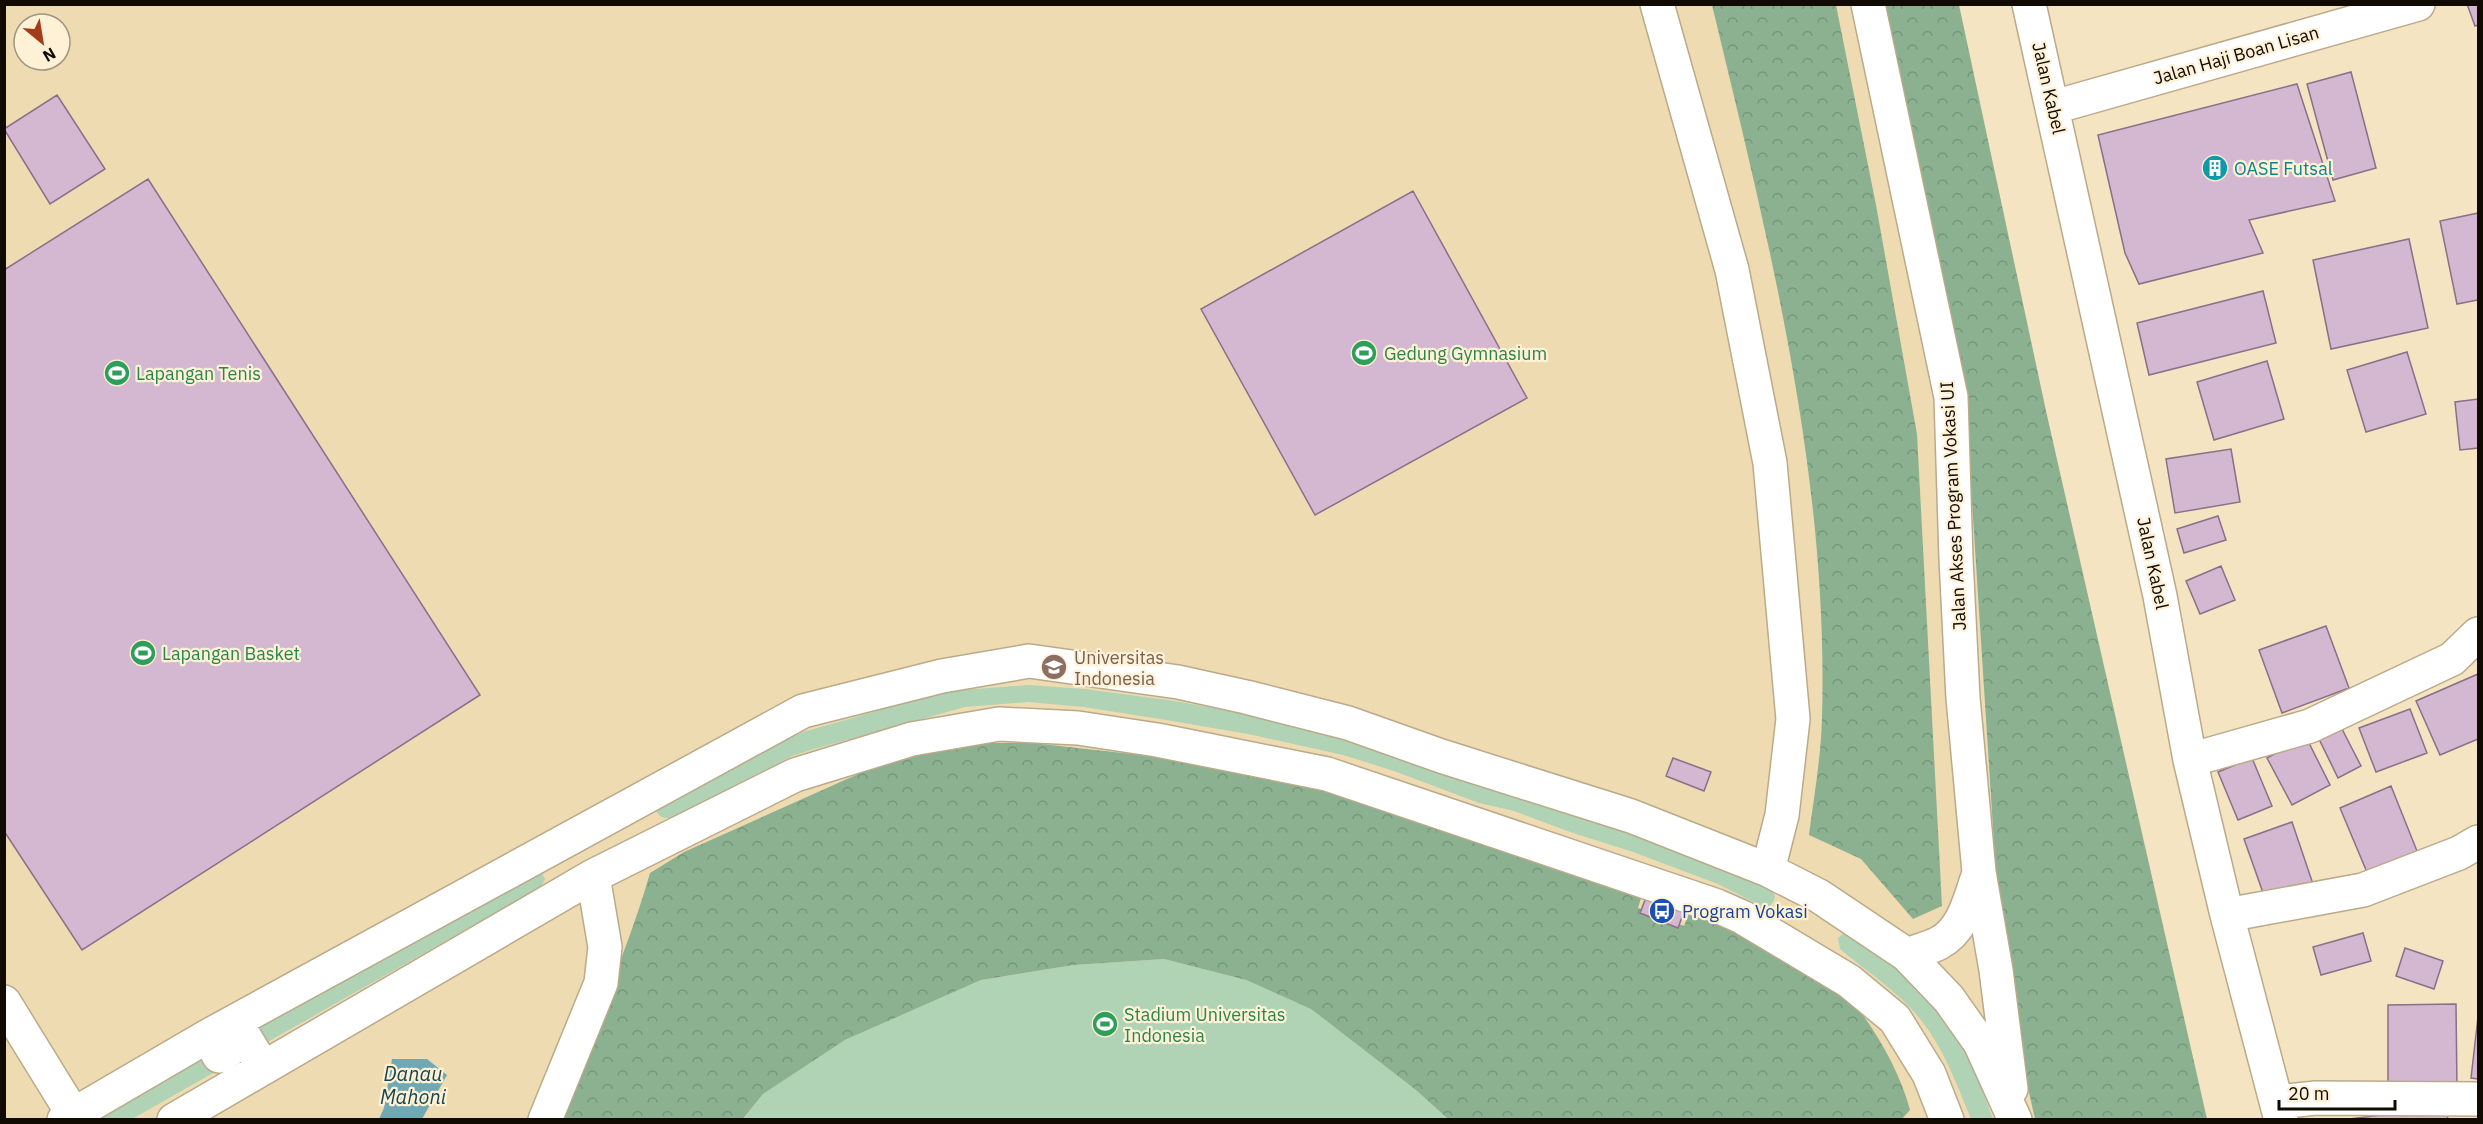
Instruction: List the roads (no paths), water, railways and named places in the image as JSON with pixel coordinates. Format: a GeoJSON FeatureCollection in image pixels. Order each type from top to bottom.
{"type":"FeatureCollection","features":[{"type":"Feature","properties":{"kind":"street"},"geometry":{"type":"LineString","coordinates":[[1657,4],[1732,270],[1770,462],[1793,719],[1782,815],[1768,870]]}},
{"type":"Feature","properties":{"kind":"street","name":"Jalan Akses Program Vokasi UI"},"geometry":{"type":"LineString","coordinates":[[1868,4],[1951,397],[1963,698],[1979,872],[1996,970],[2015,1119]]}},
{"type":"Feature","properties":{"kind":"street","name":"Jalan Kabel"},"geometry":{"type":"LineString","coordinates":[[2029,4],[2054,107],[2160,596],[2190,760],[2227,915],[2279,1111]]}},
{"type":"Feature","properties":{"kind":"street","name":"Jalan Haji Boan Lisan"},"geometry":{"type":"LineString","coordinates":[[2054,107],[2374,10],[2418,4]]}},
{"type":"Feature","properties":{"kind":"street"},"geometry":{"type":"LineString","coordinates":[[2190,760],[2310,726],[2452,660],[2478,633]]}},
{"type":"Feature","properties":{"kind":"street"},"geometry":{"type":"LineString","coordinates":[[4,1002],[68,1117],[208,1036],[803,711],[942,676],[1029,661],[1178,682],[1257,699],[1348,723],[1441,756],[1631,816],[1768,870],[1819,896],[1907,955],[1949,999],[1980,1043],[2015,1119]]}},
{"type":"Feature","properties":{"kind":"street"},"geometry":{"type":"LineString","coordinates":[[174,1119],[593,876],[795,775],[912,739],[999,724],[1078,728],[1157,740],[1327,774],[1717,906],[1742,917],[1849,981],[1895,1019],[1929,1074],[1947,1119]]}},
{"type":"Feature","properties":{"kind":"street"},"geometry":{"type":"LineString","coordinates":[[1631,816],[1624,835],[1731,874],[1717,906]]}},
{"type":"Feature","properties":{"kind":"street"},"geometry":{"type":"LineString","coordinates":[[2227,915],[2363,890],[2459,854],[2478,842]]}},
{"type":"Feature","properties":{"kind":"street","name":"Jalan Akses Program Vokasi UI"},"geometry":{"type":"LineString","coordinates":[[1907,955],[1940,943],[1954,932],[1964,915],[1979,872]]}},
{"type":"Feature","properties":{"kind":"street"},"geometry":{"type":"LineString","coordinates":[[545,1119],[601,982],[605,947],[593,876]]}},
{"type":"Feature","properties":{"kind":"street"},"geometry":{"type":"LineString","coordinates":[[208,1036],[219,1056],[246,1040],[263,1067]]}},
{"type":"Feature","properties":{"kind":"street"},"geometry":{"type":"LineString","coordinates":[[2279,1111],[2316,1098],[2478,1099]]}},
{"type":"Feature","properties":{"kind":"water","name":"Danau Mahoni"},"geometry":{"type":"Polygon","coordinates":[[[392,1059],[427,1059],[447,1075],[422,1119],[379,1119],[384,1108],[392,1059]]]}},
{"type":"Feature","properties":{"kind":"place","name":"OASE Futsal"},"geometry":{"type":"Point","coordinates":[2215,168]}},
{"type":"Feature","properties":{"kind":"place","name":"Gedung Gymnasium"},"geometry":{"type":"Point","coordinates":[1364,353]}},
{"type":"Feature","properties":{"kind":"place","name":"Lapangan Tenis"},"geometry":{"type":"Point","coordinates":[117,373]}},
{"type":"Feature","properties":{"kind":"place","name":"Lapangan Basket"},"geometry":{"type":"Point","coordinates":[143,653]}},
{"type":"Feature","properties":{"kind":"place","name":"Universitas Indonesia"},"geometry":{"type":"Point","coordinates":[1054,667]}},
{"type":"Feature","properties":{"kind":"place","name":"Program Vokasi"},"geometry":{"type":"Point","coordinates":[1662,911]}},
{"type":"Feature","properties":{"kind":"place","name":"Stadium Universitas Indonesia"},"geometry":{"type":"Point","coordinates":[1105,1024]}}]}
